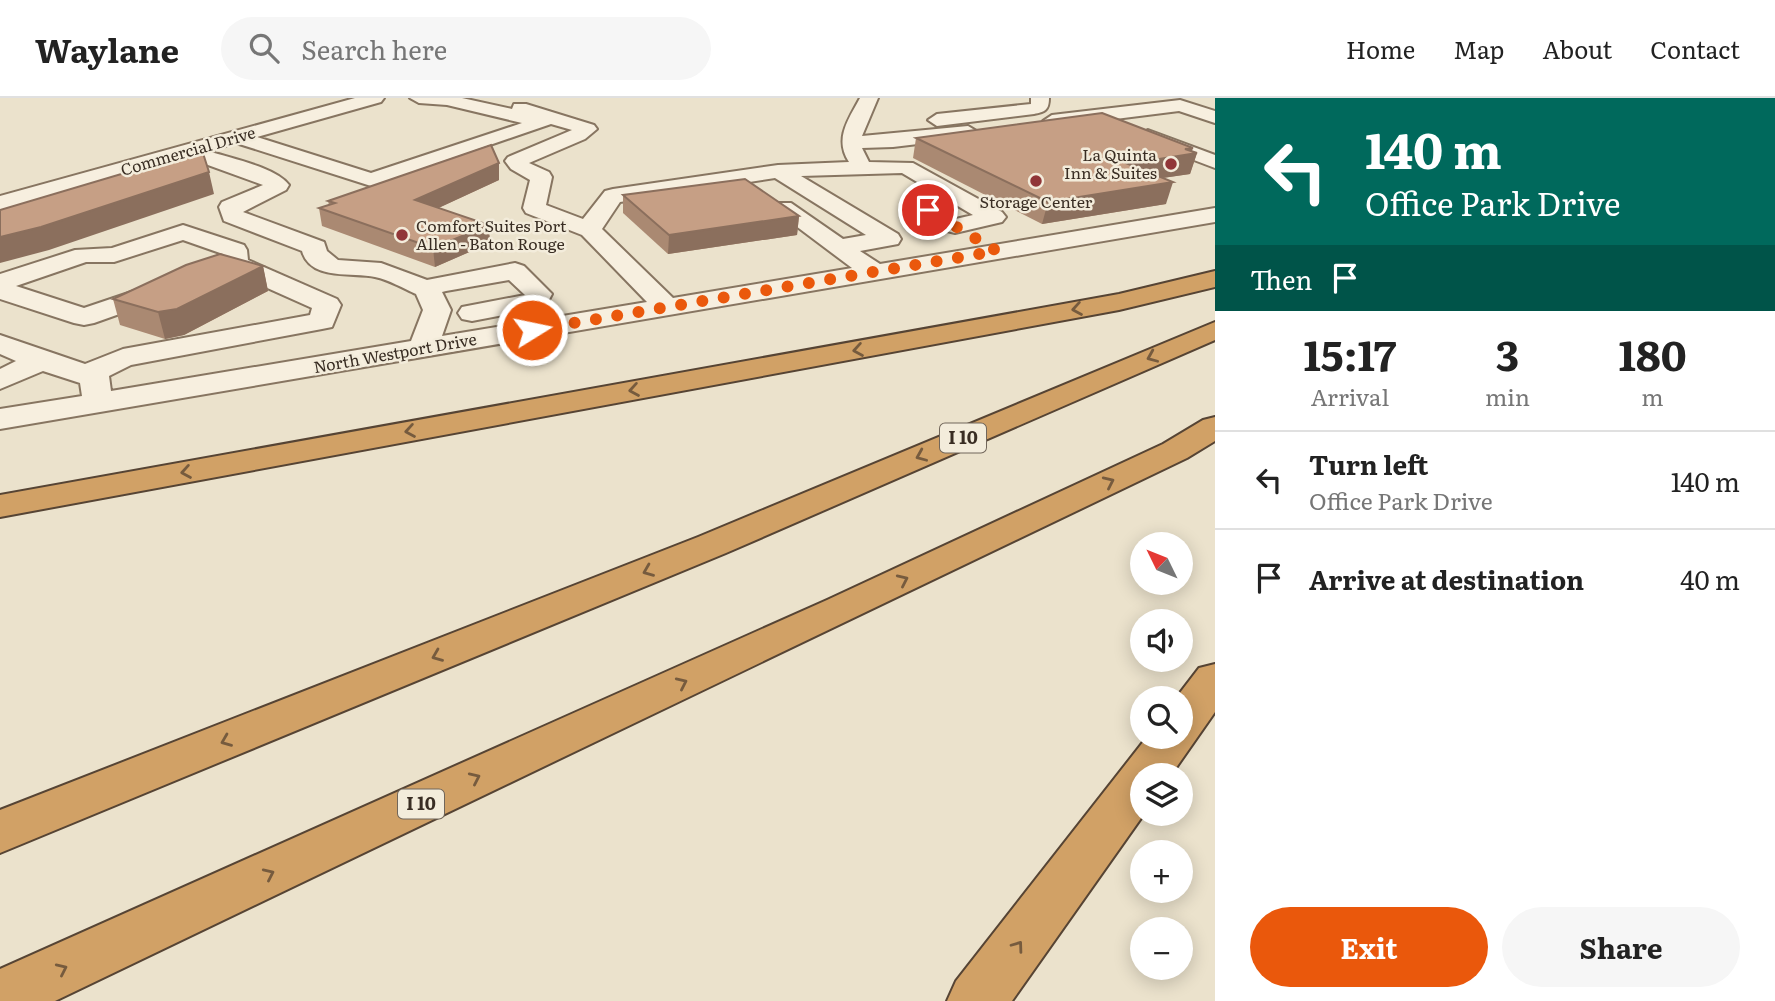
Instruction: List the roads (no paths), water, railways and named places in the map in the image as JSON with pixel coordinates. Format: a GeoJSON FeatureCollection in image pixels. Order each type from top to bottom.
{"type":"FeatureCollection","features":[{"type":"Feature","properties":{"kind":"highway"},"geometry":{"type":"LineString","coordinates":[[0,506],[1093,306],[1215,279]]}},
{"type":"Feature","properties":{"kind":"highway","name":"I 10"},"geometry":{"type":"LineString","coordinates":[[0,832],[712,545],[1215,330]]}},
{"type":"Feature","properties":{"kind":"highway","name":"I 10"},"geometry":{"type":"LineString","coordinates":[[0,998],[842,609],[1175,451],[1215,427]]}},
{"type":"Feature","properties":{"kind":"highway"},"geometry":{"type":"LineString","coordinates":[[1193,709],[1215,679]]}},
{"type":"Feature","properties":{"kind":"highway"},"geometry":{"type":"LineString","coordinates":[[977,1001],[1130,794]]}},
{"type":"Feature","properties":{"kind":"street","name":"Commercial Drive"},"geometry":{"type":"LineString","coordinates":[[0,203],[375,98]]}},
{"type":"Feature","properties":{"kind":"street"},"geometry":{"type":"LineString","coordinates":[[484,98],[550,115],[587,128],[578,135],[515,161],[541,177],[534,208],[590,230],[667,307]]}},
{"type":"Feature","properties":{"kind":"street"},"geometry":{"type":"LineString","coordinates":[[926,108],[923,119],[943,120],[1034,109],[1040,107],[1040,98]]}},
{"type":"Feature","properties":{"kind":"street"},"geometry":{"type":"LineString","coordinates":[[237,138],[371,180],[543,122],[447,100],[411,105],[323,132]]}},
{"type":"Feature","properties":{"kind":"street"},"geometry":{"type":"LineString","coordinates":[[850,142],[893,141],[1180,105],[1215,117]]}},
{"type":"Feature","properties":{"kind":"street"},"geometry":{"type":"LineString","coordinates":[[886,116],[865,106],[851,134],[850,142],[855,157],[863,166],[892,188]]}},
{"type":"Feature","properties":{"kind":"street"},"geometry":{"type":"LineString","coordinates":[[1093,116],[1215,162]]}},
{"type":"Feature","properties":{"kind":"street"},"geometry":{"type":"LineString","coordinates":[[270,148],[296,140]]}},
{"type":"Feature","properties":{"kind":"street"},"geometry":{"type":"LineString","coordinates":[[188,151],[263,176],[278,185],[261,196],[230,207],[232,216],[315,247],[350,245],[380,256],[378,270],[427,289],[440,284],[515,271],[539,294],[534,301],[520,305],[435,316]]}},
{"type":"Feature","properties":{"kind":"street"},"geometry":{"type":"LineString","coordinates":[[590,230],[591,223],[613,196],[778,171],[863,166],[906,167],[994,217],[946,220],[997,251]]}},
{"type":"Feature","properties":{"kind":"street"},"geometry":{"type":"LineString","coordinates":[[101,197],[189,171],[233,186],[263,176]]}},
{"type":"Feature","properties":{"kind":"street"},"geometry":{"type":"LineString","coordinates":[[778,171],[889,239],[838,247]]}},
{"type":"Feature","properties":{"kind":"street"},"geometry":{"type":"LineString","coordinates":[[735,177],[758,192]]}},
{"type":"Feature","properties":{"kind":"street"},"geometry":{"type":"LineString","coordinates":[[783,208],[875,272]]}},
{"type":"Feature","properties":{"kind":"street","name":"North Westport Drive"},"geometry":{"type":"LineString","coordinates":[[0,419],[74,373],[423,348],[1215,215]]}},
{"type":"Feature","properties":{"kind":"street"},"geometry":{"type":"LineString","coordinates":[[0,283],[83,255],[114,255],[183,232],[235,250],[235,264]]}},
{"type":"Feature","properties":{"kind":"street"},"geometry":{"type":"LineString","coordinates":[[0,380],[74,373],[123,358],[321,321],[327,305],[235,264],[84,319],[73,328],[66,355],[74,373]]}},
{"type":"Feature","properties":{"kind":"street"},"geometry":{"type":"LineString","coordinates":[[423,348],[437,310],[427,289]]}},
{"type":"Feature","properties":{"kind":"street"},"geometry":{"type":"LineString","coordinates":[[0,290],[84,319]]}},
{"type":"Feature","properties":{"kind":"street"},"geometry":{"type":"LineString","coordinates":[[0,344],[74,373]]}},
{"type":"Feature","properties":{"kind":"place","name":"La Quinta Inn & Suites"},"geometry":{"type":"Point","coordinates":[1171,164]}},
{"type":"Feature","properties":{"kind":"place","name":"Storage Center"},"geometry":{"type":"Point","coordinates":[1036,181]}},
{"type":"Feature","properties":{"kind":"place","name":"Comfort Suites Port Allen - Baton Rouge"},"geometry":{"type":"Point","coordinates":[402,235]}}]}
